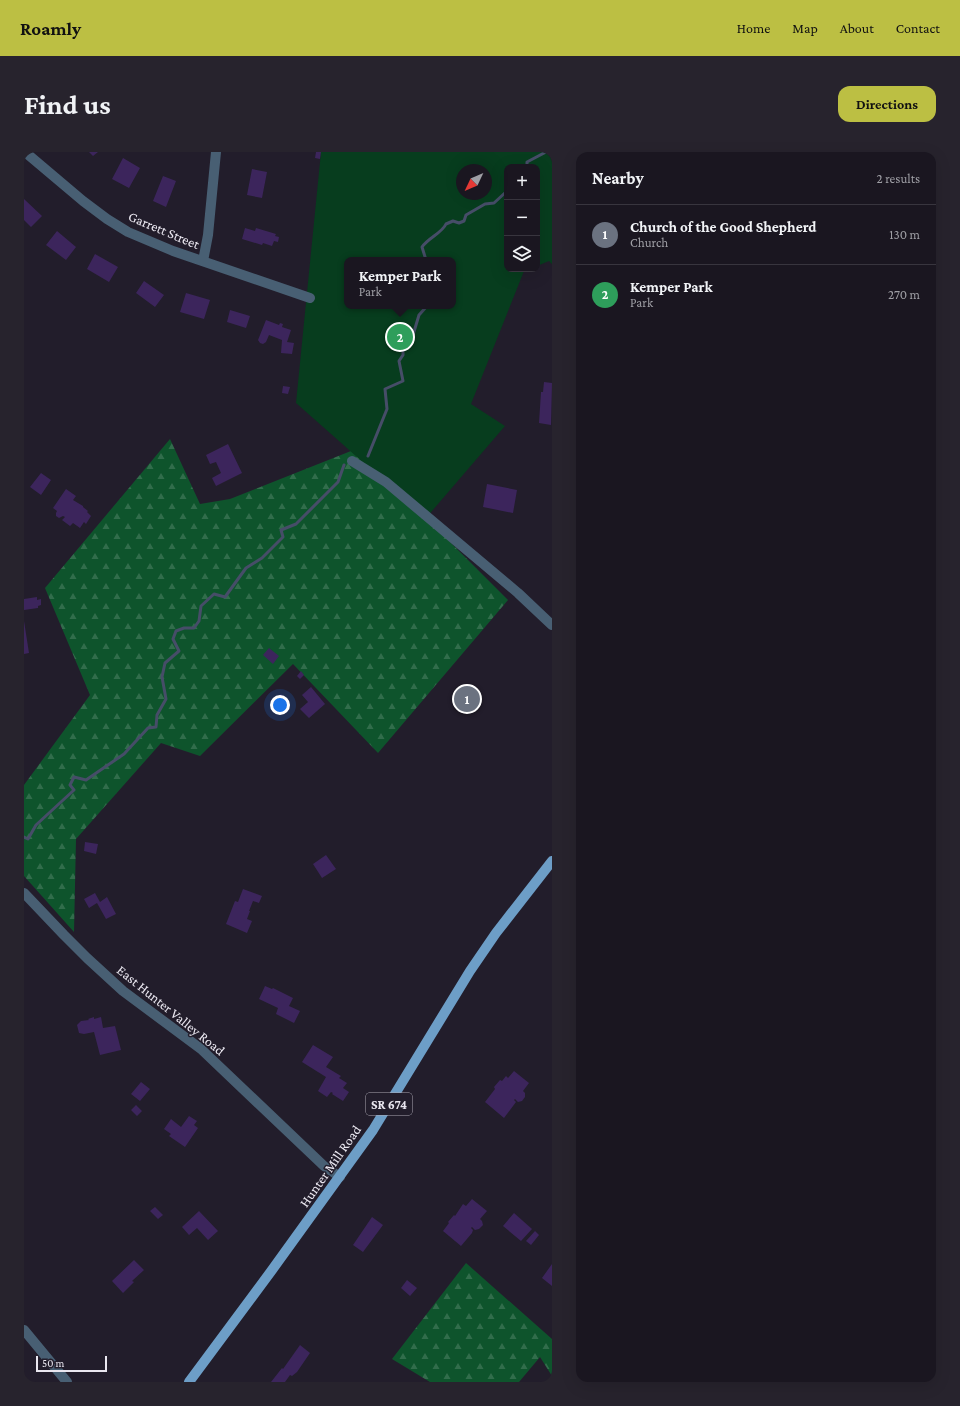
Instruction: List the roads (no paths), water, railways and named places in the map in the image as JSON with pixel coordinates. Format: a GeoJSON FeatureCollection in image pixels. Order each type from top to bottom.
{"type":"FeatureCollection","features":[{"type":"Feature","properties":{"kind":"main road","name":"Hunter Mill Road"},"geometry":{"type":"LineString","coordinates":[[189,1382],[340,1176],[395,1095],[470,971],[496,933],[552,861]]}},
{"type":"Feature","properties":{"kind":"street","name":"Garrett Street"},"geometry":{"type":"LineString","coordinates":[[25,152],[83,201],[112,222],[144,240],[310,298]]}},
{"type":"Feature","properties":{"kind":"street"},"geometry":{"type":"LineString","coordinates":[[204,261],[216,152]]}},
{"type":"Feature","properties":{"kind":"street"},"geometry":{"type":"LineString","coordinates":[[352,462],[386,482],[518,593],[552,625]]}},
{"type":"Feature","properties":{"kind":"street","name":"East Hunter Valley Road"},"geometry":{"type":"LineString","coordinates":[[24,893],[64,935],[123,991],[200,1049],[324,1166],[340,1176]]}},
{"type":"Feature","properties":{"kind":"street"},"geometry":{"type":"LineString","coordinates":[[24,1330],[67,1382]]}},
{"type":"Feature","properties":{"kind":"waterway"},"geometry":{"type":"LineString","coordinates":[[527,164],[527,162],[546,152]]}},
{"type":"Feature","properties":{"kind":"waterway"},"geometry":{"type":"LineString","coordinates":[[425,257],[422,247],[446,224],[453,221],[459,223],[464,221],[466,215],[485,204],[494,203],[504,194]]}},
{"type":"Feature","properties":{"kind":"waterway"},"geometry":{"type":"LineString","coordinates":[[368,456],[387,409],[385,389],[403,381],[399,361],[403,355],[403,351],[413,335],[419,315],[424,309]]}},
{"type":"Feature","properties":{"kind":"waterway"},"geometry":{"type":"LineString","coordinates":[[24,837],[28,839],[36,825],[74,790],[70,785],[74,777],[86,780],[124,754],[148,728],[156,727],[157,715],[166,699],[162,677],[165,663],[179,651],[173,639],[176,631],[184,628],[194,628],[199,621],[201,606],[214,594],[225,597],[246,568],[262,558],[283,537],[281,530],[296,524],[338,482],[344,465]]}},
{"type":"Feature","properties":{"kind":"place","name":"Kemper Park"},"geometry":{"type":"Point","coordinates":[400,337]}},
{"type":"Feature","properties":{"kind":"place","name":"Church of the Good Shepherd"},"geometry":{"type":"Point","coordinates":[467,699]}}]}
